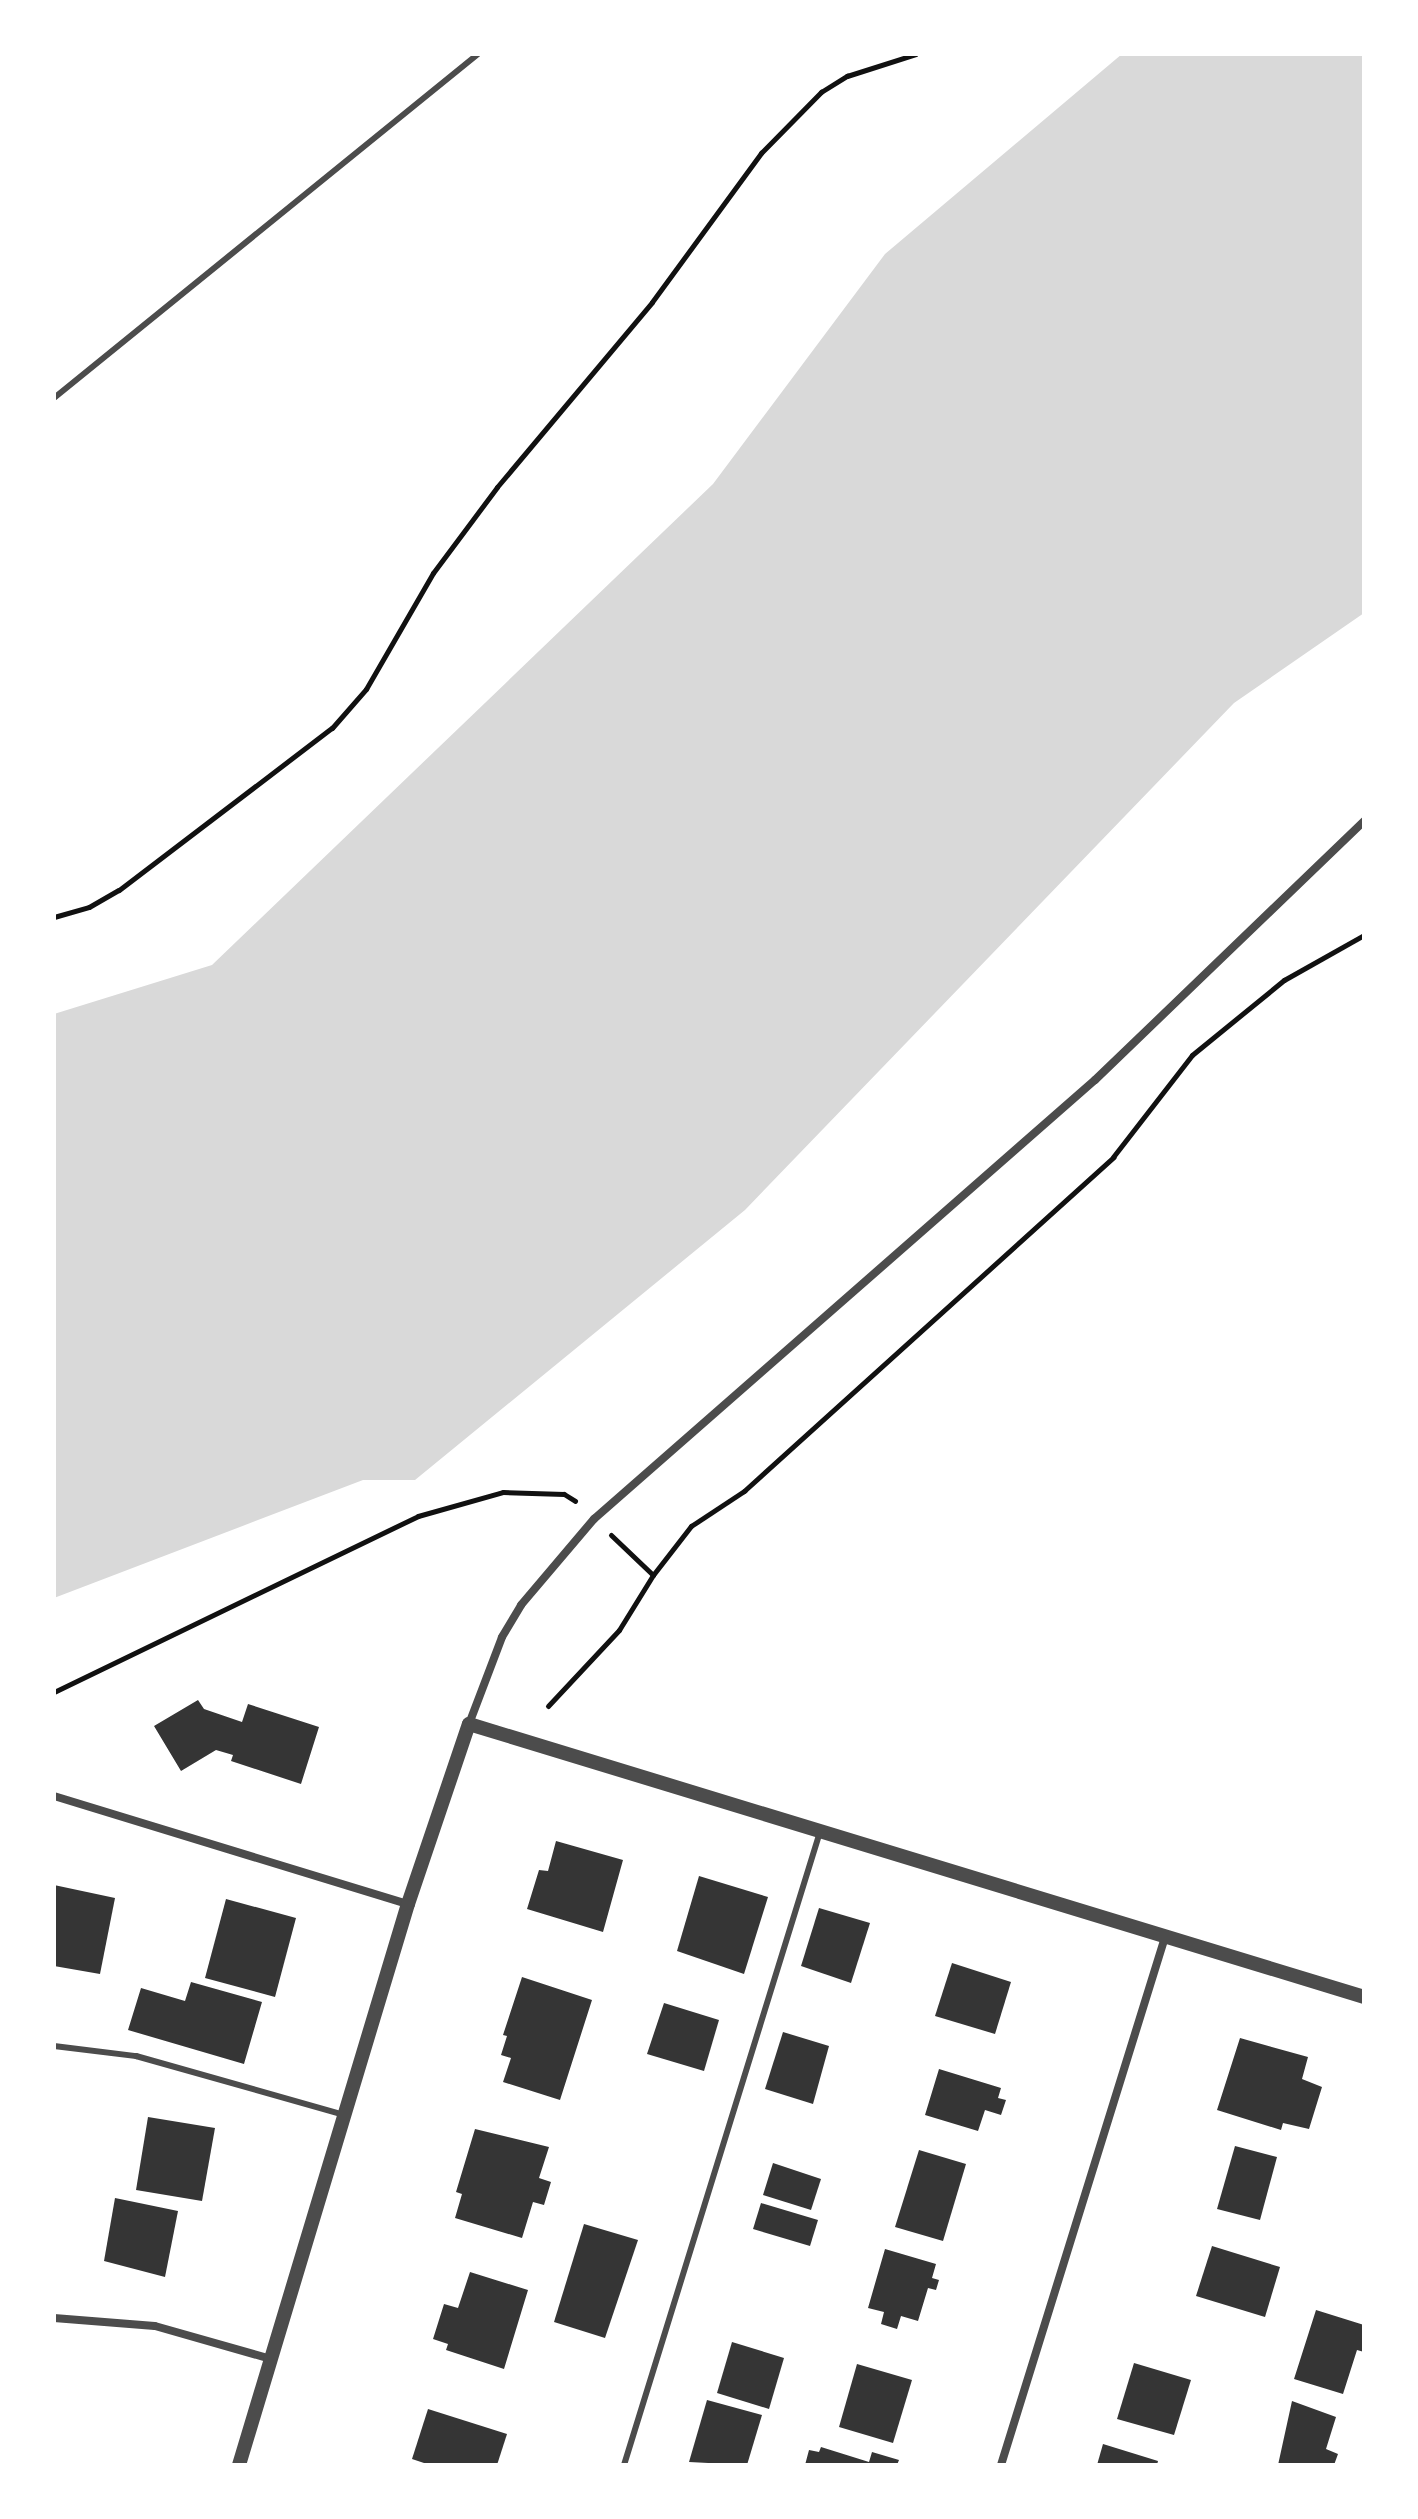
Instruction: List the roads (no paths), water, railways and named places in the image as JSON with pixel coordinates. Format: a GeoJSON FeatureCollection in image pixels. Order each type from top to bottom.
{"type":"FeatureCollection","features":[{"type":"Feature","properties":{"kind":"street"},"geometry":{"type":"LineString","coordinates":[[239,2465],[408,1904],[496,1651],[521,1605],[594,1519],[1095,1080],[1364,821]]}},
{"type":"Feature","properties":{"kind":"street"},"geometry":{"type":"LineString","coordinates":[[469,1724],[1364,1997]]}},
{"type":"Feature","properties":{"kind":"street"},"geometry":{"type":"LineString","coordinates":[[54,1796],[408,1904]]}},
{"type":"Feature","properties":{"kind":"street"},"geometry":{"type":"LineString","coordinates":[[1001,2465],[1165,1937]]}},
{"type":"Feature","properties":{"kind":"street"},"geometry":{"type":"LineString","coordinates":[[54,2318],[155,2326],[271,2359]]}},
{"type":"Feature","properties":{"kind":"lane"},"geometry":{"type":"LineString","coordinates":[[54,398],[478,54]]}},
{"type":"Feature","properties":{"kind":"lane"},"geometry":{"type":"LineString","coordinates":[[624,2465],[820,1832]]}},
{"type":"Feature","properties":{"kind":"lane"},"geometry":{"type":"LineString","coordinates":[[54,2046],[136,2056],[345,2115]]}}]}
